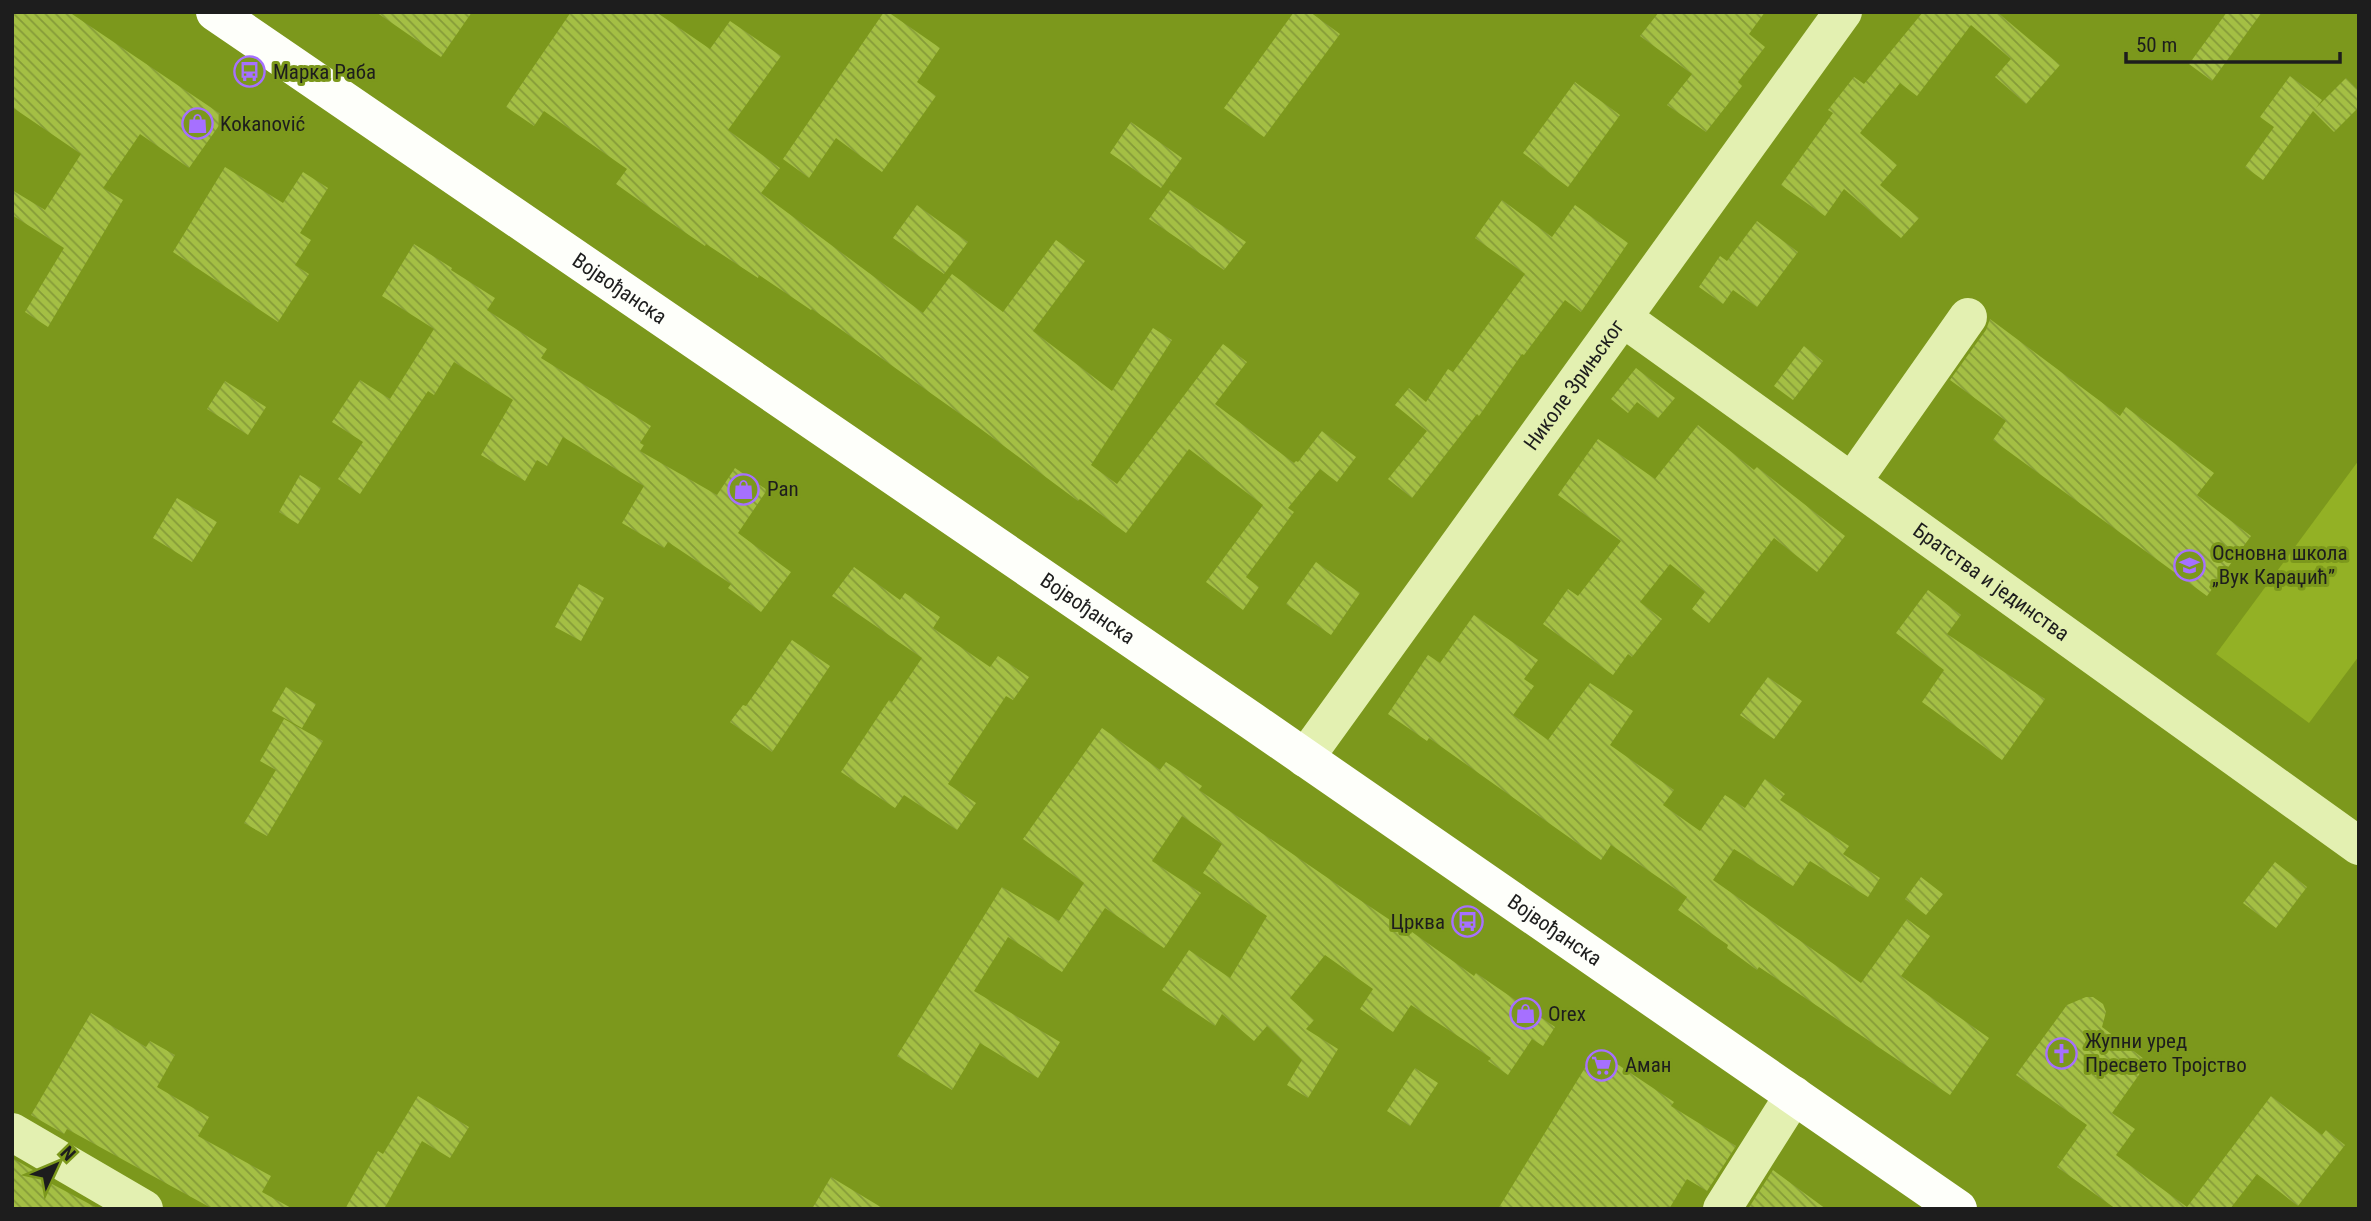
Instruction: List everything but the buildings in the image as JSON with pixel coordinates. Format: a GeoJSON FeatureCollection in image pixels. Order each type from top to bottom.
{"type":"FeatureCollection","features":[{"type":"Feature","properties":{"kind":"main road","name":"Војвођанска"},"geometry":{"type":"LineString","coordinates":[[215,12],[1305,758],[1958,1209]]}},
{"type":"Feature","properties":{"kind":"street","name":"Николе Зрињског"},"geometry":{"type":"LineString","coordinates":[[1305,758],[1843,12]]}},
{"type":"Feature","properties":{"kind":"street"},"geometry":{"type":"LineString","coordinates":[[1852,482],[1968,317]]}},
{"type":"Feature","properties":{"kind":"street","name":"Братства и јединства"},"geometry":{"type":"LineString","coordinates":[[1623,318],[2359,846]]}},
{"type":"Feature","properties":{"kind":"street"},"geometry":{"type":"LineString","coordinates":[[1721,1209],[1794,1095]]}},
{"type":"Feature","properties":{"kind":"street"},"geometry":{"type":"LineString","coordinates":[[12,1132],[144,1209]]}},
{"type":"Feature","properties":{"kind":"green space"},"geometry":{"type":"Polygon","coordinates":[[[2359,460],[2359,656],[2309,723],[2216,654],[2359,460]]]}},
{"type":"Feature","properties":{"kind":"place","name":"Марка Раба"},"geometry":{"type":"Point","coordinates":[250,72]}},
{"type":"Feature","properties":{"kind":"place","name":"Kokanović"},"geometry":{"type":"Point","coordinates":[197,124]}},
{"type":"Feature","properties":{"kind":"place","name":"Pan"},"geometry":{"type":"Point","coordinates":[744,489]}},
{"type":"Feature","properties":{"kind":"place","name":"Основна школа „Вук Караџић”"},"geometry":{"type":"Point","coordinates":[2189,565]}},
{"type":"Feature","properties":{"kind":"place","name":"Црква"},"geometry":{"type":"Point","coordinates":[1468,922]}},
{"type":"Feature","properties":{"kind":"place","name":"Orex"},"geometry":{"type":"Point","coordinates":[1525,1014]}},
{"type":"Feature","properties":{"kind":"place","name":"Жупни уред Пресвето Тројство"},"geometry":{"type":"Point","coordinates":[2062,1053]}},
{"type":"Feature","properties":{"kind":"place","name":"Аман"},"geometry":{"type":"Point","coordinates":[1602,1065]}}]}
